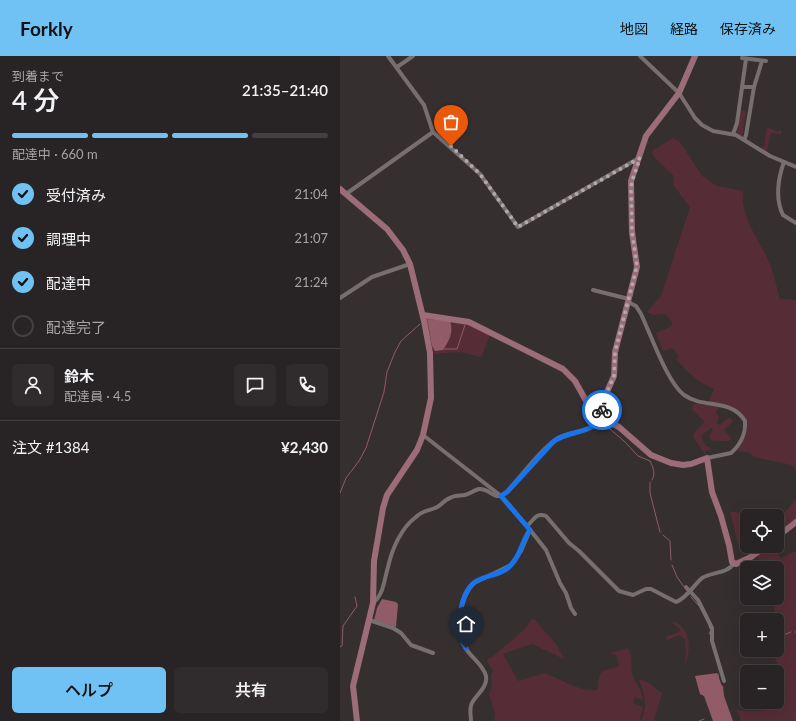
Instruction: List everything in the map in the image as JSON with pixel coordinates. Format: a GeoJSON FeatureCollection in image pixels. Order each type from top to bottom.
{"type":"FeatureCollection","features":[{"type":"Feature","properties":{"kind":"street"},"geometry":{"type":"LineString","coordinates":[[388,56],[426,109],[433,132],[480,174],[518,227],[640,158]]}},
{"type":"Feature","properties":{"kind":"street"},"geometry":{"type":"LineString","coordinates":[[397,67],[413,56]]}},
{"type":"Feature","properties":{"kind":"street"},"geometry":{"type":"LineString","coordinates":[[640,56],[679,93],[695,118],[702,125],[713,131],[733,134],[765,153],[796,167]]}},
{"type":"Feature","properties":{"kind":"street"},"geometry":{"type":"LineString","coordinates":[[373,603],[382,592],[388,566],[397,542],[405,528],[416,516],[427,510],[438,507],[450,497],[463,495],[478,490],[484,490],[494,496],[501,496],[507,492],[542,452],[557,439],[591,428],[601,418],[606,394],[614,376],[615,352],[637,266],[632,232],[632,181],[646,136],[679,93],[695,56]]}},
{"type":"Feature","properties":{"kind":"street"},"geometry":{"type":"LineString","coordinates":[[733,134],[737,123],[744,59],[764,61],[754,87],[744,140]]}},
{"type":"Feature","properties":{"kind":"street"},"geometry":{"type":"LineString","coordinates":[[742,87],[754,87]]}},
{"type":"Feature","properties":{"kind":"street"},"geometry":{"type":"LineString","coordinates":[[346,194],[433,132]]}},
{"type":"Feature","properties":{"kind":"street"},"geometry":{"type":"LineString","coordinates":[[784,162],[778,188],[778,201],[783,215],[796,223]]}},
{"type":"Feature","properties":{"kind":"street"},"geometry":{"type":"LineString","coordinates":[[340,189],[393,236],[410,264],[423,315],[430,353],[431,398],[423,436],[417,450],[387,495],[383,508],[374,561],[373,603],[353,686],[357,721]]}},
{"type":"Feature","properties":{"kind":"street"},"geometry":{"type":"LineString","coordinates":[[340,298],[372,277],[410,264]]}},
{"type":"Feature","properties":{"kind":"street"},"geometry":{"type":"LineString","coordinates":[[423,315],[469,322],[563,369],[576,381],[590,408],[601,418],[616,424],[644,450],[654,457],[683,465],[733,451],[744,435],[744,419],[720,404],[698,402],[680,392],[672,381],[636,306],[629,300],[593,290]]}},
{"type":"Feature","properties":{"kind":"street"},"geometry":{"type":"LineString","coordinates":[[423,436],[501,496],[529,528],[546,550],[560,583],[566,591],[571,608],[575,614]]}},
{"type":"Feature","properties":{"kind":"street"},"geometry":{"type":"LineString","coordinates":[[707,458],[712,492],[720,511],[729,545],[731,561],[734,563]]}},
{"type":"Feature","properties":{"kind":"street"},"geometry":{"type":"LineString","coordinates":[[471,721],[471,705],[480,694],[486,682],[486,676],[478,662],[464,645],[460,621],[461,607],[468,591],[474,583],[511,565],[521,551],[529,528],[537,515],[546,516],[569,543],[622,593],[633,594],[646,589],[651,589],[676,602],[683,599],[703,578],[730,568],[734,563],[747,560],[756,553]]}},
{"type":"Feature","properties":{"kind":"street"},"geometry":{"type":"LineString","coordinates":[[784,531],[796,522]]}},
{"type":"Feature","properties":{"kind":"street"},"geometry":{"type":"LineString","coordinates":[[686,587],[698,600],[712,628],[712,641],[724,681]]}},
{"type":"Feature","properties":{"kind":"street"},"geometry":{"type":"LineString","coordinates":[[369,620],[393,628],[401,633],[411,645],[433,653]]}},
{"type":"Feature","properties":{"kind":"shaded area"},"geometry":{"type":"Polygon","coordinates":[[[741,110],[746,111],[742,137],[736,131],[741,110]]]}},
{"type":"Feature","properties":{"kind":"shaded area"},"geometry":{"type":"Polygon","coordinates":[[[767,127],[778,132],[779,130],[781,131],[781,134],[771,133],[767,152],[761,149],[762,146],[764,147],[767,127]]]}},
{"type":"Feature","properties":{"kind":"shaded area"},"geometry":{"type":"Polygon","coordinates":[[[673,138],[680,142],[702,176],[717,186],[743,191],[743,201],[747,219],[770,265],[780,299],[796,300],[796,470],[792,465],[754,457],[750,453],[737,451],[736,449],[746,436],[747,421],[736,410],[721,403],[716,413],[719,417],[717,423],[719,425],[730,417],[733,421],[724,430],[732,439],[727,441],[712,441],[709,436],[713,430],[711,428],[701,436],[706,446],[711,448],[711,450],[706,450],[705,454],[693,437],[694,433],[705,422],[692,409],[693,405],[697,403],[708,405],[714,389],[702,383],[690,373],[677,360],[678,355],[672,348],[663,351],[656,333],[672,326],[672,322],[665,314],[653,315],[647,312],[661,296],[690,207],[674,186],[673,175],[653,156],[652,151],[673,138]]]}},
{"type":"Feature","properties":{"kind":"shaded area"},"geometry":{"type":"Polygon","coordinates":[[[426,318],[464,322],[490,335],[481,357],[460,352],[432,354],[426,318]]]}},
{"type":"Feature","properties":{"kind":"shaded area"},"geometry":{"type":"Polygon","coordinates":[[[427,319],[450,321],[451,333],[443,350],[435,351],[432,346],[427,319]]]}},
{"type":"Feature","properties":{"kind":"shaded area"},"geometry":{"type":"Polygon","coordinates":[[[796,499],[796,519],[784,528],[784,514],[796,499]]]}},
{"type":"Feature","properties":{"kind":"shaded area"},"geometry":{"type":"Polygon","coordinates":[[[730,511],[740,513],[740,543],[738,544],[730,511]]]}},
{"type":"Feature","properties":{"kind":"shaded area"},"geometry":{"type":"Polygon","coordinates":[[[796,551],[796,721],[741,721],[737,710],[755,711],[784,709],[784,665],[778,665],[775,657],[784,657],[784,613],[778,613],[783,611],[775,612],[774,605],[784,605],[784,561],[760,561],[757,555],[760,553],[776,553],[781,558],[796,551]]]}},
{"type":"Feature","properties":{"kind":"shaded area"},"geometry":{"type":"Polygon","coordinates":[[[382,599],[396,602],[398,604],[396,627],[374,620],[377,608],[382,599]]]}},
{"type":"Feature","properties":{"kind":"shaded area"},"geometry":{"type":"Polygon","coordinates":[[[534,619],[556,644],[564,659],[532,644],[503,654],[518,681],[545,673],[579,688],[586,690],[598,689],[599,677],[602,671],[617,667],[619,664],[616,655],[610,653],[628,648],[631,655],[634,679],[641,691],[643,700],[635,697],[633,703],[643,707],[639,721],[494,721],[495,713],[489,694],[492,686],[491,675],[493,671],[487,661],[488,658],[491,658],[525,629],[531,620],[534,619]]]}},
{"type":"Feature","properties":{"kind":"shaded area"},"geometry":{"type":"Polygon","coordinates":[[[676,622],[685,631],[689,643],[688,655],[684,667],[686,654],[685,639],[679,635],[667,640],[666,637],[681,631],[672,623],[676,622]]]}},
{"type":"Feature","properties":{"kind":"shaded area"},"geometry":{"type":"Polygon","coordinates":[[[717,673],[723,686],[724,696],[733,721],[713,721],[704,696],[700,694],[695,676],[717,673]]]}},
{"type":"Feature","properties":{"kind":"shaded area"},"geometry":{"type":"Polygon","coordinates":[[[639,680],[645,681],[662,693],[654,721],[641,721],[645,700],[639,680]]]}},
{"type":"Feature","properties":{"kind":"waterway"},"geometry":{"type":"LineString","coordinates":[[340,493],[346,478],[359,461],[366,448],[384,392],[387,372],[395,352],[401,341],[420,324]]}},
{"type":"Feature","properties":{"kind":"waterway"},"geometry":{"type":"LineString","coordinates":[[444,349],[457,349],[465,325]]}},
{"type":"Feature","properties":{"kind":"waterway"},"geometry":{"type":"LineString","coordinates":[[602,422],[625,442],[638,456],[650,461],[654,473],[652,480]]}},
{"type":"Feature","properties":{"kind":"waterway"},"geometry":{"type":"LineString","coordinates":[[650,482],[650,493],[660,532]]}},
{"type":"Feature","properties":{"kind":"waterway"},"geometry":{"type":"LineString","coordinates":[[663,535],[670,541],[671,560]]}},
{"type":"Feature","properties":{"kind":"waterway"},"geometry":{"type":"LineString","coordinates":[[672,565],[677,577],[687,591]]}},
{"type":"Feature","properties":{"kind":"waterway"},"geometry":{"type":"LineString","coordinates":[[340,647],[342,646],[343,626],[357,606],[355,597]]}},
{"type":"Feature","properties":{"kind":"waterway"},"geometry":{"type":"LineString","coordinates":[[691,597],[699,606]]}},
{"type":"Feature","properties":{"kind":"waterway"},"geometry":{"type":"LineString","coordinates":[[709,627],[711,630],[709,634]]}},
{"type":"Feature","properties":{"kind":"waterway"},"geometry":{"type":"LineString","coordinates":[[784,635],[791,632]]}},
{"type":"Feature","properties":{"kind":"waterway"},"geometry":{"type":"LineString","coordinates":[[718,674],[719,681]]}},
{"type":"Feature","properties":{"kind":"waterway"},"geometry":{"type":"LineString","coordinates":[[699,721],[704,719]]}},
{"type":"Feature","properties":{"kind":"way so far"},"geometry":{"type":"LineString","coordinates":[[451,146],[468,165],[480,174],[518,227],[626,166],[636,158],[640,158],[631,188],[632,232],[637,266],[615,352],[614,376],[608,388],[602,410]]}},
{"type":"Feature","properties":{"kind":"route"},"geometry":{"type":"LineString","coordinates":[[466,648],[463,642],[460,614],[461,607],[471,585],[511,565],[521,551],[530,530],[501,496],[507,492],[542,452],[553,442],[564,436],[582,432],[591,428],[601,418],[602,410]]}}]}
